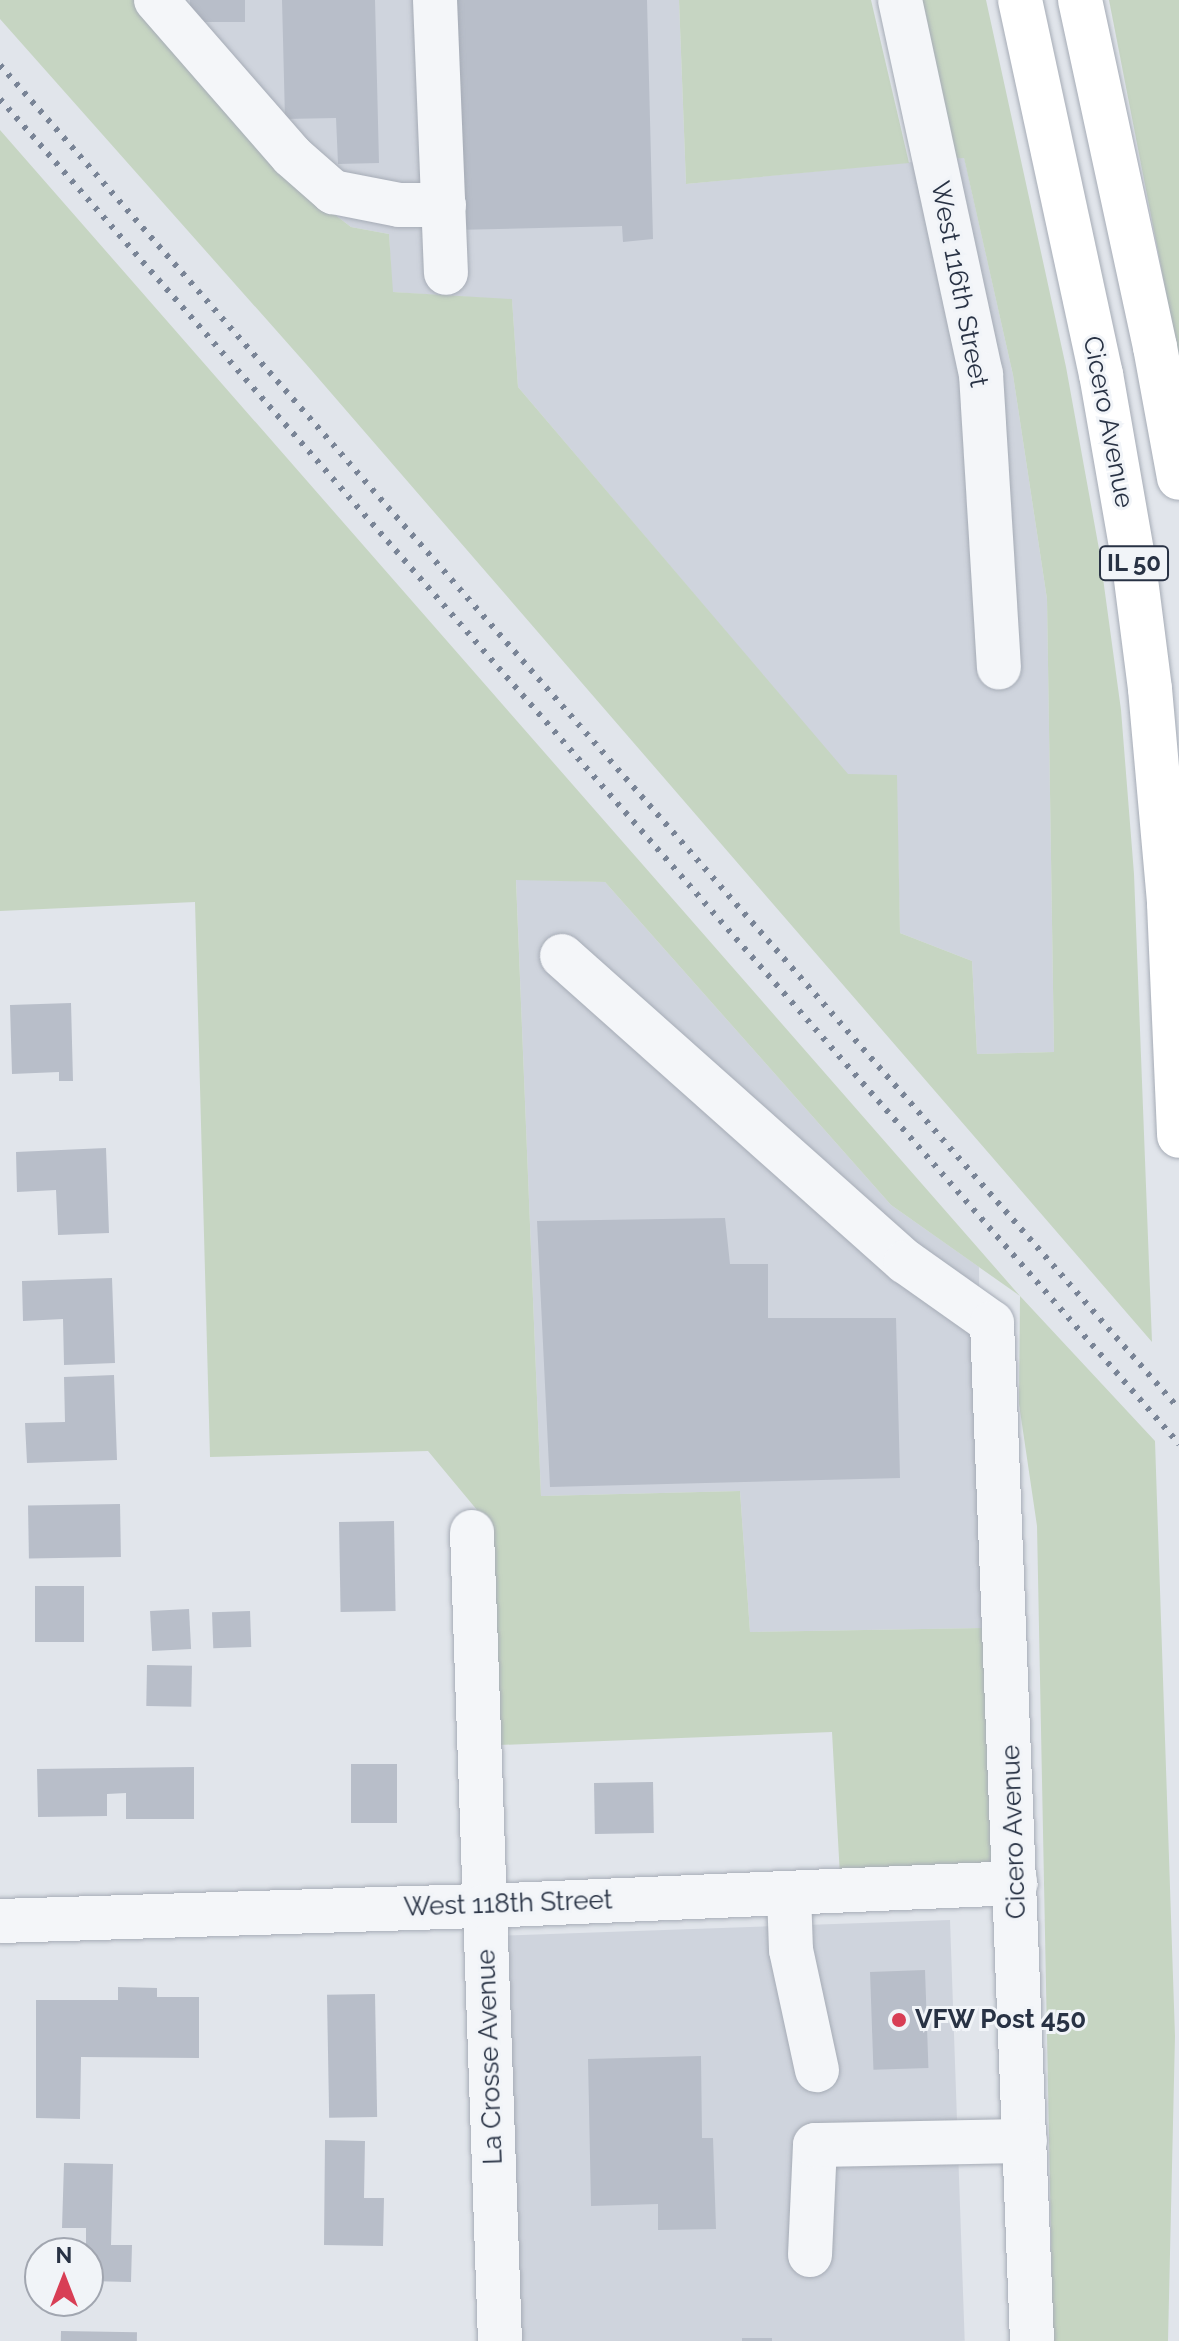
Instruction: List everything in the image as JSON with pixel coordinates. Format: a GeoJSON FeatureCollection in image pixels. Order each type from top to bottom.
{"type":"FeatureCollection","features":[{"type":"Feature","properties":{"kind":"main road","name":"Cicero Avenue"},"geometry":{"type":"LineString","coordinates":[[1020,0],[1101,374],[1134,564],[1150,689],[1169,904],[1179,1136]]}},
{"type":"Feature","properties":{"kind":"main road"},"geometry":{"type":"LineString","coordinates":[[1080,0],[1155,347],[1179,478]]}},
{"type":"Feature","properties":{"kind":"street"},"geometry":{"type":"LineString","coordinates":[[156,0],[292,156],[333,192],[399,205],[444,205]]}},
{"type":"Feature","properties":{"kind":"street"},"geometry":{"type":"LineString","coordinates":[[435,0],[446,273]]}},
{"type":"Feature","properties":{"kind":"street","name":"West 116th Street"},"geometry":{"type":"LineString","coordinates":[[900,0],[981,374],[999,667]]}},
{"type":"Feature","properties":{"kind":"street","name":"Cicero Avenue"},"geometry":{"type":"LineString","coordinates":[[562,956],[906,1262],[992,1323],[1032,2341]]}},
{"type":"Feature","properties":{"kind":"street","name":"La Crosse Avenue"},"geometry":{"type":"LineString","coordinates":[[472,1532],[500,2341]]}},
{"type":"Feature","properties":{"kind":"street","name":"West 118th Street"},"geometry":{"type":"LineString","coordinates":[[0,1921],[485,1906],[1016,1883]]}},
{"type":"Feature","properties":{"kind":"street"},"geometry":{"type":"LineString","coordinates":[[789,1893],[791,1950],[817,2070]]}},
{"type":"Feature","properties":{"kind":"street"},"geometry":{"type":"LineString","coordinates":[[810,2255],[815,2145],[1025,2141]]}},
{"type":"Feature","properties":{"kind":"shaded area"},"geometry":{"type":"Polygon","coordinates":[[[139,0],[679,0],[686,184],[964,157],[1013,375],[1047,599],[1054,1052],[977,1054],[972,961],[900,933],[896,775],[848,775],[518,387],[512,300],[392,292],[389,234],[351,227],[313,198],[139,0]]]}},
{"type":"Feature","properties":{"kind":"shaded area"},"geometry":{"type":"Polygon","coordinates":[[[516,879],[605,882],[891,1205],[979,1267],[982,1628],[750,1632],[740,1491],[541,1496],[516,879]]]}},
{"type":"Feature","properties":{"kind":"shaded area"},"geometry":{"type":"Polygon","coordinates":[[[950,1920],[965,2341],[519,2341],[505,1936],[950,1920]]]}},
{"type":"Feature","properties":{"kind":"green space"},"geometry":{"type":"Polygon","coordinates":[[[0,0],[139,0],[313,198],[351,227],[389,234],[393,292],[512,299],[518,387],[848,774],[897,775],[900,933],[972,961],[977,1054],[1054,1052],[1047,599],[1013,375],[964,158],[945,159],[909,0],[986,0],[1066,367],[1099,549],[1121,710],[1134,874],[1152,1342],[306,364],[0,19],[0,0]]]}},
{"type":"Feature","properties":{"kind":"green space"},"geometry":{"type":"Polygon","coordinates":[[[679,0],[871,0],[909,163],[686,184],[679,0]]]}},
{"type":"Feature","properties":{"kind":"green space"},"geometry":{"type":"Polygon","coordinates":[[[1109,0],[1179,0],[1179,359],[1139,154],[1109,0]]]}},
{"type":"Feature","properties":{"kind":"green space"},"geometry":{"type":"Polygon","coordinates":[[[0,130],[1020,1296],[891,1205],[605,882],[516,880],[541,1496],[740,1491],[750,1632],[982,1628],[995,1868],[840,1876],[832,1732],[499,1745],[492,1528],[428,1451],[210,1457],[195,902],[0,911],[0,130]]]}},
{"type":"Feature","properties":{"kind":"green space"},"geometry":{"type":"Polygon","coordinates":[[[1020,1296],[1155,1441],[1175,2036],[1168,2341],[1053,2341],[1037,1526],[1019,1404],[1020,1296]]]}},
{"type":"Feature","properties":{"kind":"building"},"geometry":{"type":"Polygon","coordinates":[[[190,0],[245,0],[245,22],[190,22],[190,0]]]}},
{"type":"Feature","properties":{"kind":"building"},"geometry":{"type":"Polygon","coordinates":[[[282,0],[375,0],[379,163],[338,164],[336,118],[285,119],[282,0]]]}},
{"type":"Feature","properties":{"kind":"building"},"geometry":{"type":"Polygon","coordinates":[[[449,0],[647,0],[653,239],[623,242],[622,226],[453,230],[449,0]]]}},
{"type":"Feature","properties":{"kind":"building"},"geometry":{"type":"Polygon","coordinates":[[[71,1003],[73,1081],[59,1081],[59,1072],[12,1074],[10,1005],[71,1003]]]}},
{"type":"Feature","properties":{"kind":"building"},"geometry":{"type":"Polygon","coordinates":[[[106,1148],[109,1233],[58,1235],[56,1190],[17,1192],[16,1152],[106,1148]]]}},
{"type":"Feature","properties":{"kind":"building"},"geometry":{"type":"Polygon","coordinates":[[[725,1218],[730,1264],[768,1264],[768,1318],[896,1318],[900,1478],[550,1487],[537,1221],[725,1218]]]}},
{"type":"Feature","properties":{"kind":"building"},"geometry":{"type":"Polygon","coordinates":[[[112,1278],[115,1363],[64,1365],[63,1319],[23,1321],[22,1281],[112,1278]]]}},
{"type":"Feature","properties":{"kind":"building"},"geometry":{"type":"Polygon","coordinates":[[[114,1375],[117,1460],[27,1463],[25,1423],[65,1422],[64,1377],[114,1375]]]}},
{"type":"Feature","properties":{"kind":"building"},"geometry":{"type":"Polygon","coordinates":[[[120,1504],[121,1557],[29,1559],[28,1506],[120,1504]]]}},
{"type":"Feature","properties":{"kind":"building"},"geometry":{"type":"Polygon","coordinates":[[[394,1521],[396,1611],[341,1612],[339,1522],[394,1521]]]}},
{"type":"Feature","properties":{"kind":"building"},"geometry":{"type":"Polygon","coordinates":[[[35,1586],[84,1586],[84,1642],[35,1642],[35,1586]]]}},
{"type":"Feature","properties":{"kind":"building"},"geometry":{"type":"Polygon","coordinates":[[[189,1609],[191,1649],[152,1651],[150,1611],[189,1609]]]}},
{"type":"Feature","properties":{"kind":"building"},"geometry":{"type":"Polygon","coordinates":[[[250,1611],[251,1647],[213,1648],[212,1612],[250,1611]]]}},
{"type":"Feature","properties":{"kind":"building"},"geometry":{"type":"Polygon","coordinates":[[[147,1665],[192,1666],[191,1707],[146,1706],[147,1665]]]}},
{"type":"Feature","properties":{"kind":"building"},"geometry":{"type":"Polygon","coordinates":[[[351,1764],[397,1764],[397,1823],[351,1823],[351,1764]]]}},
{"type":"Feature","properties":{"kind":"building"},"geometry":{"type":"Polygon","coordinates":[[[194,1767],[194,1819],[126,1819],[126,1793],[107,1794],[107,1816],[38,1817],[37,1769],[194,1767]]]}},
{"type":"Feature","properties":{"kind":"building"},"geometry":{"type":"Polygon","coordinates":[[[653,1782],[654,1833],[595,1834],[594,1783],[653,1782]]]}},
{"type":"Feature","properties":{"kind":"building","name":"VFW Post 450"},"geometry":{"type":"Polygon","coordinates":[[[925,1970],[928,2068],[873,2070],[870,1972],[925,1970]]]}},
{"type":"Feature","properties":{"kind":"building"},"geometry":{"type":"Polygon","coordinates":[[[118,1987],[157,1988],[157,1997],[199,1997],[199,2058],[81,2057],[80,2119],[36,2118],[36,2000],[118,2000],[118,1987]]]}},
{"type":"Feature","properties":{"kind":"building"},"geometry":{"type":"Polygon","coordinates":[[[375,1994],[377,2117],[329,2118],[327,1995],[375,1994]]]}},
{"type":"Feature","properties":{"kind":"building"},"geometry":{"type":"Polygon","coordinates":[[[701,2056],[702,2138],[713,2138],[716,2229],[658,2230],[658,2204],[591,2206],[588,2059],[701,2056]]]}},
{"type":"Feature","properties":{"kind":"building"},"geometry":{"type":"Polygon","coordinates":[[[325,2140],[365,2141],[364,2198],[384,2198],[383,2246],[324,2245],[325,2140]]]}},
{"type":"Feature","properties":{"kind":"building"},"geometry":{"type":"Polygon","coordinates":[[[64,2163],[113,2164],[111,2245],[132,2245],[131,2282],[104,2281],[104,2237],[86,2237],[86,2228],[62,2228],[64,2163]]]}},
{"type":"Feature","properties":{"kind":"building"},"geometry":{"type":"Polygon","coordinates":[[[61,2331],[137,2332],[137,2341],[61,2341],[61,2331]]]}},
{"type":"Feature","properties":{"kind":"building"},"geometry":{"type":"Polygon","coordinates":[[[742,2338],[772,2338],[772,2341],[742,2341],[742,2338]]]}},
{"type":"Feature","properties":{"kind":"railway"},"geometry":{"type":"LineString","coordinates":[[0,65],[1179,1409]]}},
{"type":"Feature","properties":{"kind":"railway"},"geometry":{"type":"LineString","coordinates":[[0,99],[1179,1444]]}},
{"type":"Feature","properties":{"kind":"place","name":"VFW Post 450"},"geometry":{"type":"Point","coordinates":[899,2020]}}]}
